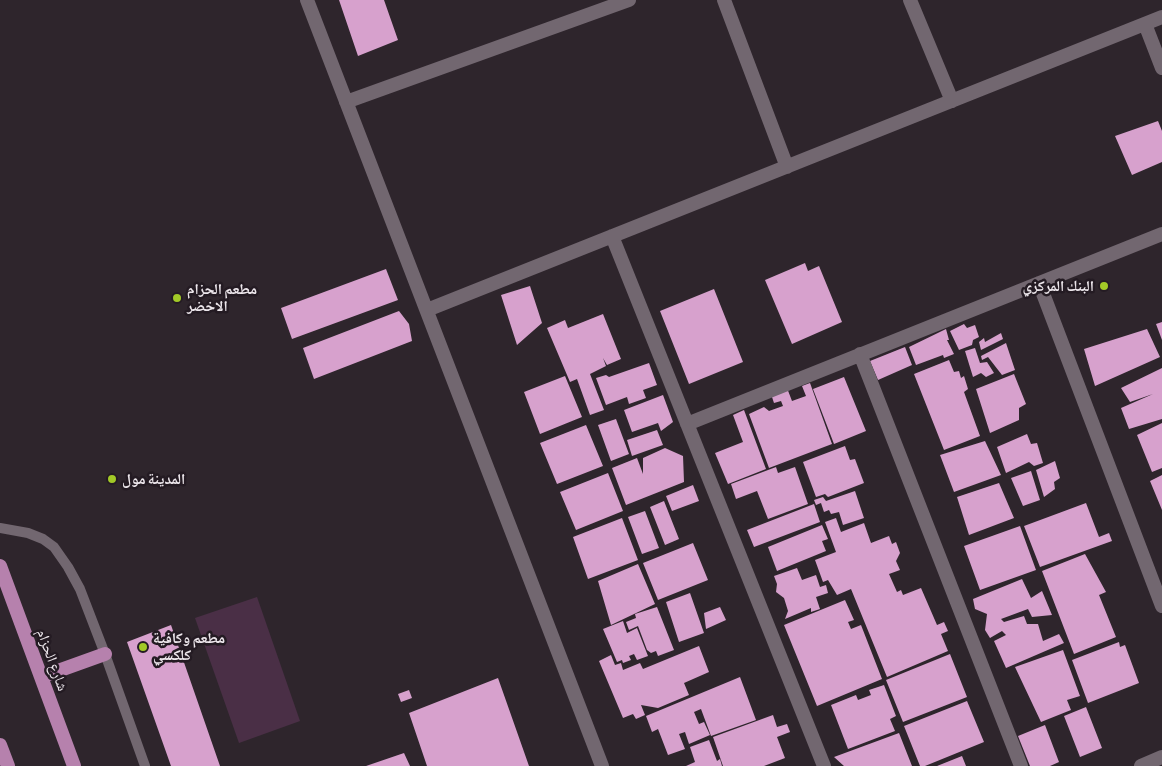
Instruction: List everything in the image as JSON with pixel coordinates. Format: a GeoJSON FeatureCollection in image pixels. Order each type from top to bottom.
{"type":"FeatureCollection","features":[{"type":"Feature","properties":{"kind":"main road","name":"شارع الحزام"},"geometry":{"type":"LineString","coordinates":[[2,573],[74,766]]}},
{"type":"Feature","properties":{"kind":"main road"},"geometry":{"type":"LineString","coordinates":[[41,677],[106,654]]}},
{"type":"Feature","properties":{"kind":"main road"},"geometry":{"type":"LineString","coordinates":[[0,745],[8,766]]}},
{"type":"Feature","properties":{"kind":"street"},"geometry":{"type":"LineString","coordinates":[[307,0],[602,766]]}},
{"type":"Feature","properties":{"kind":"street"},"geometry":{"type":"LineString","coordinates":[[346,102],[629,0]]}},
{"type":"Feature","properties":{"kind":"street"},"geometry":{"type":"LineString","coordinates":[[724,0],[787,167]]}},
{"type":"Feature","properties":{"kind":"street"},"geometry":{"type":"LineString","coordinates":[[910,0],[952,100]]}},
{"type":"Feature","properties":{"kind":"street"},"geometry":{"type":"LineString","coordinates":[[427,310],[1162,17]]}},
{"type":"Feature","properties":{"kind":"street"},"geometry":{"type":"LineString","coordinates":[[1145,24],[1162,68]]}},
{"type":"Feature","properties":{"kind":"street"},"geometry":{"type":"LineString","coordinates":[[687,424],[1162,234]]}},
{"type":"Feature","properties":{"kind":"street"},"geometry":{"type":"LineString","coordinates":[[612,236],[824,766]]}},
{"type":"Feature","properties":{"kind":"street"},"geometry":{"type":"LineString","coordinates":[[1039,283],[1162,606]]}},
{"type":"Feature","properties":{"kind":"street"},"geometry":{"type":"LineString","coordinates":[[860,354],[1021,766]]}},
{"type":"Feature","properties":{"kind":"street"},"geometry":{"type":"LineString","coordinates":[[1141,766],[1162,757]]}},
{"type":"Feature","properties":{"kind":"lane"},"geometry":{"type":"LineString","coordinates":[[0,528],[28,533],[43,539],[54,547],[80,589],[106,654],[145,766]]}},
{"type":"Feature","properties":{"kind":"shaded area"},"geometry":{"type":"Polygon","coordinates":[[[257,597],[300,721],[239,743],[195,618],[257,597]]]}},
{"type":"Feature","properties":{"kind":"building"},"geometry":{"type":"Polygon","coordinates":[[[339,0],[384,0],[398,40],[358,56],[339,0]]]}},
{"type":"Feature","properties":{"kind":"building"},"geometry":{"type":"Polygon","coordinates":[[[1158,121],[1162,131],[1162,162],[1132,175],[1115,136],[1158,121]]]}},
{"type":"Feature","properties":{"kind":"building"},"geometry":{"type":"Polygon","coordinates":[[[805,263],[808,271],[819,266],[842,322],[792,344],[765,280],[805,263]]]}},
{"type":"Feature","properties":{"kind":"building"},"geometry":{"type":"Polygon","coordinates":[[[386,269],[398,300],[292,339],[281,308],[386,269]]]}},
{"type":"Feature","properties":{"kind":"building"},"geometry":{"type":"Polygon","coordinates":[[[530,286],[542,323],[517,345],[501,295],[530,286]]]}},
{"type":"Feature","properties":{"kind":"building"},"geometry":{"type":"Polygon","coordinates":[[[714,289],[743,362],[689,384],[660,311],[714,289]]]}},
{"type":"Feature","properties":{"kind":"building"},"geometry":{"type":"Polygon","coordinates":[[[399,311],[409,324],[412,341],[314,379],[303,348],[399,311]]]}},
{"type":"Feature","properties":{"kind":"building"},"geometry":{"type":"Polygon","coordinates":[[[603,314],[621,359],[607,365],[603,358],[606,366],[590,374],[604,410],[590,415],[577,379],[570,382],[547,328],[565,320],[568,328],[603,314]]]}},
{"type":"Feature","properties":{"kind":"building"},"geometry":{"type":"Polygon","coordinates":[[[1162,322],[1162,340],[1156,324],[1162,322]]]}},
{"type":"Feature","properties":{"kind":"building"},"geometry":{"type":"Polygon","coordinates":[[[964,324],[967,328],[975,325],[979,337],[973,340],[972,345],[959,350],[950,331],[964,324]]]}},
{"type":"Feature","properties":{"kind":"building"},"geometry":{"type":"Polygon","coordinates":[[[946,329],[949,340],[947,340],[954,354],[944,358],[943,355],[916,365],[909,347],[946,329]]]}},
{"type":"Feature","properties":{"kind":"building"},"geometry":{"type":"Polygon","coordinates":[[[1147,329],[1160,357],[1095,386],[1084,349],[1147,329]]]}},
{"type":"Feature","properties":{"kind":"building"},"geometry":{"type":"Polygon","coordinates":[[[1001,333],[1003,339],[981,350],[979,342],[984,338],[985,342],[1001,333]]]}},
{"type":"Feature","properties":{"kind":"building"},"geometry":{"type":"Polygon","coordinates":[[[1006,343],[1015,370],[1002,375],[988,357],[982,360],[981,356],[1006,343]]]}},
{"type":"Feature","properties":{"kind":"building"},"geometry":{"type":"Polygon","coordinates":[[[905,347],[912,365],[878,380],[870,361],[905,347]]]}},
{"type":"Feature","properties":{"kind":"building"},"geometry":{"type":"Polygon","coordinates":[[[975,348],[980,363],[987,362],[994,373],[986,377],[981,373],[973,377],[965,351],[975,348]]]}},
{"type":"Feature","properties":{"kind":"building"},"geometry":{"type":"Polygon","coordinates":[[[949,360],[954,372],[959,371],[961,378],[964,376],[968,389],[964,392],[980,436],[944,450],[914,374],[949,360]]]}},
{"type":"Feature","properties":{"kind":"building"},"geometry":{"type":"Polygon","coordinates":[[[649,363],[657,385],[643,390],[646,398],[629,404],[627,397],[606,405],[596,378],[606,375],[609,377],[649,363]]]}},
{"type":"Feature","properties":{"kind":"building"},"geometry":{"type":"Polygon","coordinates":[[[1162,368],[1162,419],[1129,429],[1121,408],[1153,394],[1130,402],[1121,388],[1162,368]]]}},
{"type":"Feature","properties":{"kind":"building"},"geometry":{"type":"Polygon","coordinates":[[[1014,374],[1026,404],[1019,408],[1019,420],[990,433],[976,389],[1014,374]]]}},
{"type":"Feature","properties":{"kind":"building"},"geometry":{"type":"Polygon","coordinates":[[[565,376],[582,417],[540,434],[524,392],[565,376]]]}},
{"type":"Feature","properties":{"kind":"building"},"geometry":{"type":"Polygon","coordinates":[[[844,377],[866,431],[834,444],[813,389],[844,377]]]}},
{"type":"Feature","properties":{"kind":"building"},"geometry":{"type":"Polygon","coordinates":[[[810,383],[832,444],[769,468],[749,414],[764,407],[769,411],[783,406],[781,401],[774,403],[771,394],[787,388],[792,401],[806,396],[802,386],[810,383]]]}},
{"type":"Feature","properties":{"kind":"building"},"geometry":{"type":"Polygon","coordinates":[[[663,395],[673,422],[661,431],[658,423],[632,432],[624,410],[663,395]]]}},
{"type":"Feature","properties":{"kind":"building"},"geometry":{"type":"Polygon","coordinates":[[[744,410],[766,469],[728,484],[715,453],[743,442],[733,415],[744,410]]]}},
{"type":"Feature","properties":{"kind":"building"},"geometry":{"type":"Polygon","coordinates":[[[616,419],[629,454],[611,461],[598,425],[616,419]]]}},
{"type":"Feature","properties":{"kind":"building"},"geometry":{"type":"Polygon","coordinates":[[[1162,423],[1162,468],[1152,472],[1137,435],[1162,423]]]}},
{"type":"Feature","properties":{"kind":"building"},"geometry":{"type":"Polygon","coordinates":[[[586,425],[603,466],[557,484],[540,443],[586,425]]]}},
{"type":"Feature","properties":{"kind":"building"},"geometry":{"type":"Polygon","coordinates":[[[657,430],[663,445],[632,456],[627,440],[657,430]]]}},
{"type":"Feature","properties":{"kind":"building"},"geometry":{"type":"Polygon","coordinates":[[[1027,434],[1031,444],[1037,443],[1043,463],[1034,466],[1029,462],[1006,473],[997,447],[1027,434]]]}},
{"type":"Feature","properties":{"kind":"building"},"geometry":{"type":"Polygon","coordinates":[[[985,441],[1001,475],[954,492],[940,455],[985,441]]]}},
{"type":"Feature","properties":{"kind":"building"},"geometry":{"type":"Polygon","coordinates":[[[845,446],[850,460],[855,459],[864,483],[828,497],[825,494],[816,497],[803,462],[845,446]]]}},
{"type":"Feature","properties":{"kind":"building"},"geometry":{"type":"Polygon","coordinates":[[[665,448],[683,456],[684,482],[626,505],[612,468],[637,458],[643,474],[643,458],[665,448]]]}},
{"type":"Feature","properties":{"kind":"building"},"geometry":{"type":"Polygon","coordinates":[[[1055,461],[1060,478],[1054,482],[1055,489],[1044,497],[1036,470],[1055,461]]]}},
{"type":"Feature","properties":{"kind":"building"},"geometry":{"type":"Polygon","coordinates":[[[776,467],[778,473],[795,467],[808,504],[768,519],[757,491],[736,499],[731,484],[776,467]]]}},
{"type":"Feature","properties":{"kind":"building"},"geometry":{"type":"Polygon","coordinates":[[[1031,471],[1040,500],[1023,506],[1011,478],[1031,471]]]}},
{"type":"Feature","properties":{"kind":"building"},"geometry":{"type":"Polygon","coordinates":[[[608,473],[623,511],[576,530],[560,492],[608,473]]]}},
{"type":"Feature","properties":{"kind":"building"},"geometry":{"type":"Polygon","coordinates":[[[1162,475],[1162,510],[1150,481],[1162,475]]]}},
{"type":"Feature","properties":{"kind":"building"},"geometry":{"type":"Polygon","coordinates":[[[999,483],[1014,518],[969,535],[957,497],[999,483]]]}},
{"type":"Feature","properties":{"kind":"building"},"geometry":{"type":"Polygon","coordinates":[[[693,485],[699,501],[672,511],[666,496],[693,485]]]}},
{"type":"Feature","properties":{"kind":"building"},"geometry":{"type":"Polygon","coordinates":[[[855,491],[864,518],[843,525],[839,512],[831,514],[829,510],[824,512],[821,503],[816,505],[814,500],[823,497],[826,501],[855,491]]]}},
{"type":"Feature","properties":{"kind":"building"},"geometry":{"type":"Polygon","coordinates":[[[664,501],[679,539],[665,545],[650,507],[664,501]]]}},
{"type":"Feature","properties":{"kind":"building"},"geometry":{"type":"Polygon","coordinates":[[[1086,503],[1099,537],[1109,533],[1112,541],[1040,567],[1024,526],[1086,503]]]}},
{"type":"Feature","properties":{"kind":"building"},"geometry":{"type":"Polygon","coordinates":[[[814,504],[820,522],[754,547],[747,530],[814,504]]]}},
{"type":"Feature","properties":{"kind":"building"},"geometry":{"type":"Polygon","coordinates":[[[645,511],[659,548],[642,554],[628,517],[645,511]]]}},
{"type":"Feature","properties":{"kind":"building"},"geometry":{"type":"Polygon","coordinates":[[[622,518],[638,560],[588,579],[573,537],[622,518]]]}},
{"type":"Feature","properties":{"kind":"building"},"geometry":{"type":"Polygon","coordinates":[[[836,518],[841,532],[864,523],[871,543],[889,536],[892,544],[896,542],[900,553],[896,561],[900,570],[889,574],[897,592],[901,590],[903,595],[921,588],[937,625],[944,622],[948,631],[941,634],[948,651],[887,677],[851,589],[837,595],[828,580],[823,582],[815,560],[836,552],[825,522],[836,518]]]}},
{"type":"Feature","properties":{"kind":"building"},"geometry":{"type":"Polygon","coordinates":[[[822,525],[828,539],[822,541],[826,551],[777,571],[768,547],[822,525]]]}},
{"type":"Feature","properties":{"kind":"building"},"geometry":{"type":"Polygon","coordinates":[[[1020,526],[1036,570],[980,590],[964,546],[1020,526]]]}},
{"type":"Feature","properties":{"kind":"building"},"geometry":{"type":"Polygon","coordinates":[[[693,543],[708,580],[658,600],[643,563],[693,543]]]}},
{"type":"Feature","properties":{"kind":"building"},"geometry":{"type":"Polygon","coordinates":[[[1085,554],[1106,592],[1099,595],[1116,637],[1074,654],[1042,571],[1085,554]]]}},
{"type":"Feature","properties":{"kind":"building"},"geometry":{"type":"Polygon","coordinates":[[[638,564],[655,604],[611,625],[598,581],[638,564]]]}},
{"type":"Feature","properties":{"kind":"building"},"geometry":{"type":"Polygon","coordinates":[[[797,568],[802,580],[816,575],[820,587],[826,585],[828,593],[816,597],[820,609],[811,612],[811,608],[785,619],[788,611],[784,598],[776,592],[777,584],[774,576],[797,568]]]}},
{"type":"Feature","properties":{"kind":"building"},"geometry":{"type":"Polygon","coordinates":[[[1022,579],[1031,598],[1042,591],[1052,615],[1032,617],[1028,609],[1001,619],[1004,622],[1024,616],[1027,624],[1038,624],[1043,641],[1059,634],[1064,643],[1006,668],[994,641],[1006,635],[1002,631],[990,638],[985,630],[987,614],[975,609],[973,599],[1022,579]]]}},
{"type":"Feature","properties":{"kind":"building"},"geometry":{"type":"Polygon","coordinates":[[[690,593],[704,633],[679,642],[666,602],[690,593]]]}},
{"type":"Feature","properties":{"kind":"building"},"geometry":{"type":"Polygon","coordinates":[[[845,600],[854,620],[848,622],[851,629],[861,625],[882,679],[817,706],[784,625],[845,600]]]}},
{"type":"Feature","properties":{"kind":"building"},"geometry":{"type":"Polygon","coordinates":[[[657,607],[674,650],[658,656],[656,651],[651,653],[647,650],[638,626],[629,630],[626,622],[636,618],[635,614],[657,607]]]}},
{"type":"Feature","properties":{"kind":"building"},"geometry":{"type":"Polygon","coordinates":[[[720,607],[726,620],[706,629],[704,613],[720,607]]]}},
{"type":"Feature","properties":{"kind":"building"},"geometry":{"type":"Polygon","coordinates":[[[623,621],[627,633],[637,628],[648,656],[637,660],[634,654],[629,656],[631,660],[623,663],[622,660],[617,662],[603,629],[623,621]]]}},
{"type":"Feature","properties":{"kind":"building"},"geometry":{"type":"Polygon","coordinates":[[[171,625],[220,766],[171,766],[127,642],[171,625]]]}},
{"type":"Feature","properties":{"kind":"building"},"geometry":{"type":"Polygon","coordinates":[[[1119,642],[1120,647],[1125,645],[1139,683],[1088,703],[1072,660],[1119,642]]]}},
{"type":"Feature","properties":{"kind":"building"},"geometry":{"type":"Polygon","coordinates":[[[699,646],[709,672],[684,683],[689,695],[658,708],[641,705],[645,715],[636,719],[633,714],[623,718],[599,661],[611,655],[615,665],[621,663],[623,670],[640,663],[643,669],[699,646]]]}},
{"type":"Feature","properties":{"kind":"building"},"geometry":{"type":"Polygon","coordinates":[[[1063,650],[1080,696],[1067,700],[1071,710],[1041,722],[1015,667],[1063,650]]]}},
{"type":"Feature","properties":{"kind":"building"},"geometry":{"type":"Polygon","coordinates":[[[950,654],[967,697],[903,722],[886,680],[950,654]]]}},
{"type":"Feature","properties":{"kind":"building"},"geometry":{"type":"Polygon","coordinates":[[[740,677],[756,720],[711,736],[701,709],[694,712],[699,724],[704,722],[710,735],[689,744],[685,732],[679,734],[685,749],[668,755],[658,729],[652,732],[646,716],[740,677]]]}},
{"type":"Feature","properties":{"kind":"building"},"geometry":{"type":"Polygon","coordinates":[[[498,678],[529,766],[427,766],[409,713],[498,678]]]}},
{"type":"Feature","properties":{"kind":"building"},"geometry":{"type":"Polygon","coordinates":[[[884,685],[896,716],[890,719],[895,731],[848,749],[831,705],[856,695],[858,700],[871,695],[869,690],[884,685]]]}},
{"type":"Feature","properties":{"kind":"building"},"geometry":{"type":"Polygon","coordinates":[[[409,690],[412,698],[401,702],[398,694],[409,690]]]}},
{"type":"Feature","properties":{"kind":"building"},"geometry":{"type":"Polygon","coordinates":[[[967,701],[984,742],[925,766],[920,766],[904,726],[967,701]]]}},
{"type":"Feature","properties":{"kind":"building"},"geometry":{"type":"Polygon","coordinates":[[[1086,707],[1102,748],[1080,757],[1064,716],[1086,707]]]}},
{"type":"Feature","properties":{"kind":"building"},"geometry":{"type":"Polygon","coordinates":[[[773,715],[777,727],[787,724],[790,732],[777,737],[785,758],[764,766],[723,766],[713,737],[773,715]]]}},
{"type":"Feature","properties":{"kind":"building"},"geometry":{"type":"Polygon","coordinates":[[[1045,725],[1059,762],[1050,766],[1030,766],[1018,736],[1045,725]]]}},
{"type":"Feature","properties":{"kind":"building"},"geometry":{"type":"Polygon","coordinates":[[[899,733],[912,766],[844,766],[834,757],[899,733]]]}},
{"type":"Feature","properties":{"kind":"building"},"geometry":{"type":"Polygon","coordinates":[[[709,740],[717,761],[720,759],[722,766],[686,766],[695,762],[690,747],[709,740]]]}},
{"type":"Feature","properties":{"kind":"building"},"geometry":{"type":"Polygon","coordinates":[[[404,753],[410,766],[366,766],[404,753]]]}},
{"type":"Feature","properties":{"kind":"building"},"geometry":{"type":"Polygon","coordinates":[[[962,756],[966,766],[937,766],[962,756]]]}},
{"type":"Feature","properties":{"kind":"place","name":"البنك المركزي"},"geometry":{"type":"Point","coordinates":[1104,286]}},
{"type":"Feature","properties":{"kind":"place","name":"مطعم الحزام الاخضر"},"geometry":{"type":"Point","coordinates":[177,298]}},
{"type":"Feature","properties":{"kind":"place","name":"المدينة مول"},"geometry":{"type":"Point","coordinates":[112,479]}},
{"type":"Feature","properties":{"kind":"place","name":"مطعم وكافية كلكسي"},"geometry":{"type":"Point","coordinates":[143,647]}}]}
